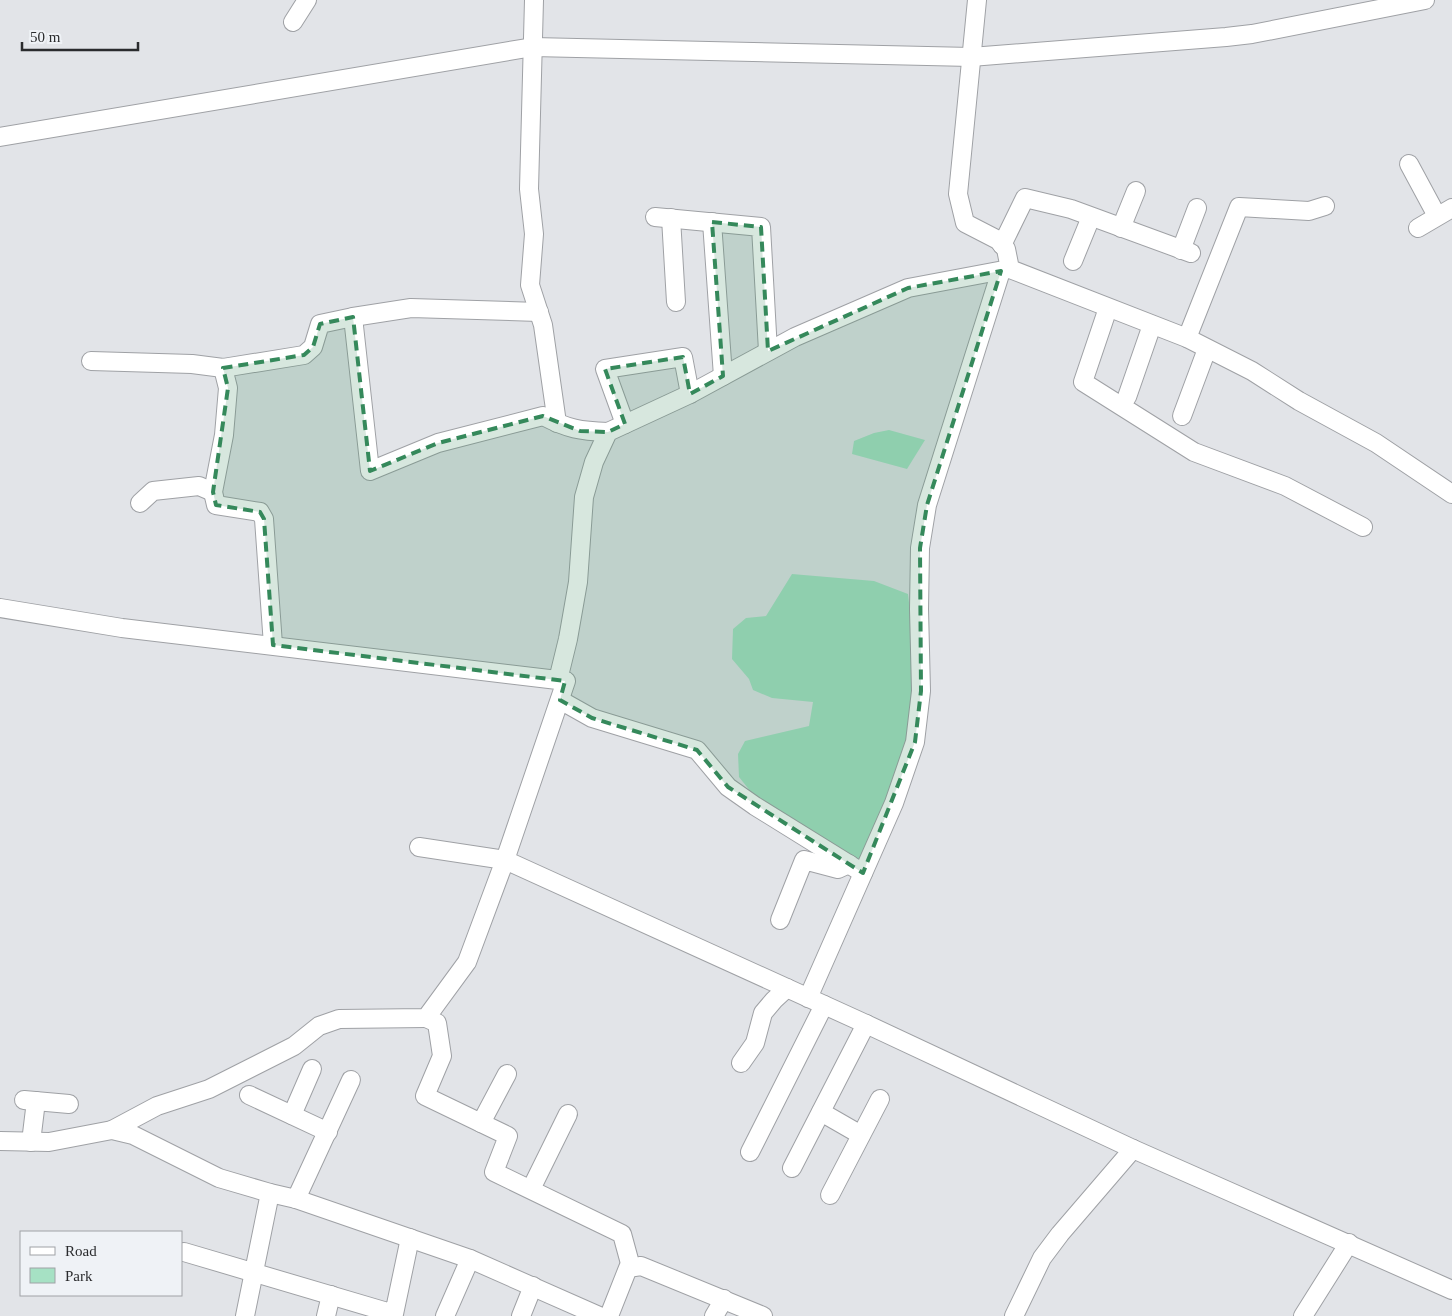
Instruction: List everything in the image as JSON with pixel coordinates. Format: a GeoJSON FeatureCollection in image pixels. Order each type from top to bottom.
{"type":"FeatureCollection","features":[{"type":"Feature","properties":{"kind":"street"},"geometry":{"type":"LineString","coordinates":[[293,22],[306,0]]}},
{"type":"Feature","properties":{"kind":"street"},"geometry":{"type":"LineString","coordinates":[[534,0],[530,189],[534,234],[530,285],[543,325],[557,424]]}},
{"type":"Feature","properties":{"kind":"street"},"geometry":{"type":"LineString","coordinates":[[808,998],[856,869],[894,803],[915,742],[921,691],[920,548],[927,505],[1006,270],[1006,249],[998,240],[965,223],[958,194],[977,0]]}},
{"type":"Feature","properties":{"kind":"street"},"geometry":{"type":"LineString","coordinates":[[0,137],[533,47],[971,57],[1252,34],[1425,0]]}},
{"type":"Feature","properties":{"kind":"street"},"geometry":{"type":"LineString","coordinates":[[1410,164],[1445,212],[1418,228]]}},
{"type":"Feature","properties":{"kind":"street"},"geometry":{"type":"LineString","coordinates":[[1121,228],[1136,191]]}},
{"type":"Feature","properties":{"kind":"street"},"geometry":{"type":"LineString","coordinates":[[1002,244],[1025,198],[1071,209],[1186,251],[1197,208]]}},
{"type":"Feature","properties":{"kind":"street"},"geometry":{"type":"LineString","coordinates":[[1187,338],[1239,207],[1309,210],[1325,206]]}},
{"type":"Feature","properties":{"kind":"street"},"geometry":{"type":"LineString","coordinates":[[676,302],[663,217],[762,227],[768,352]]}},
{"type":"Feature","properties":{"kind":"street"},"geometry":{"type":"LineString","coordinates":[[1073,261],[1092,217]]}},
{"type":"Feature","properties":{"kind":"street"},"geometry":{"type":"LineString","coordinates":[[712,222],[723,376]]}},
{"type":"Feature","properties":{"kind":"street"},"geometry":{"type":"LineString","coordinates":[[353,317],[370,471],[438,443],[543,416],[557,424],[580,431],[608,432],[690,394],[795,337],[908,288],[1006,270],[1187,338],[1252,372],[1306,405],[1376,443],[1452,494]]}},
{"type":"Feature","properties":{"kind":"street"},"geometry":{"type":"LineString","coordinates":[[90,360],[192,364],[223,368],[304,355],[313,347],[320,324],[353,317],[411,308],[539,312]]}},
{"type":"Feature","properties":{"kind":"street"},"geometry":{"type":"LineString","coordinates":[[1108,308],[1083,382],[1194,452],[1285,486],[1363,527]]}},
{"type":"Feature","properties":{"kind":"street"},"geometry":{"type":"LineString","coordinates":[[1127,397],[1152,325]]}},
{"type":"Feature","properties":{"kind":"street"},"geometry":{"type":"LineString","coordinates":[[1182,416],[1207,349]]}},
{"type":"Feature","properties":{"kind":"street"},"geometry":{"type":"LineString","coordinates":[[625,424],[605,369],[683,357],[690,394]]}},
{"type":"Feature","properties":{"kind":"street"},"geometry":{"type":"LineString","coordinates":[[223,368],[228,388],[224,435],[213,492],[216,506],[260,512],[264,520],[273,645]]}},
{"type":"Feature","properties":{"kind":"street"},"geometry":{"type":"LineString","coordinates":[[558,680],[578,582],[584,497],[594,462],[608,432]]}},
{"type":"Feature","properties":{"kind":"street"},"geometry":{"type":"LineString","coordinates":[[140,503],[152,491],[199,486],[213,492]]}},
{"type":"Feature","properties":{"kind":"street"},"geometry":{"type":"LineString","coordinates":[[0,608],[122,628],[566,681],[505,860],[467,962],[426,1018]]}},
{"type":"Feature","properties":{"kind":"street"},"geometry":{"type":"LineString","coordinates":[[560,700],[592,718],[697,750],[728,787],[856,869]]}},
{"type":"Feature","properties":{"kind":"street"},"geometry":{"type":"LineString","coordinates":[[419,847],[505,860],[866,1024],[1133,1149],[1452,1290]]}},
{"type":"Feature","properties":{"kind":"street"},"geometry":{"type":"LineString","coordinates":[[780,920],[804,860],[838,869],[856,869]]}},
{"type":"Feature","properties":{"kind":"street"},"geometry":{"type":"LineString","coordinates":[[741,1063],[755,1043],[763,1014],[786,988]]}},
{"type":"Feature","properties":{"kind":"street"},"geometry":{"type":"LineString","coordinates":[[750,1152],[824,1005]]}},
{"type":"Feature","properties":{"kind":"street"},"geometry":{"type":"LineString","coordinates":[[0,1142],[49,1142],[112,1130],[157,1106],[209,1089],[294,1046],[319,1026],[338,1019],[426,1018],[437,1023],[442,1056],[425,1096],[508,1136],[494,1172],[622,1234],[631,1267]]}},
{"type":"Feature","properties":{"kind":"street"},"geometry":{"type":"LineString","coordinates":[[792,1168],[866,1024]]}},
{"type":"Feature","properties":{"kind":"street"},"geometry":{"type":"LineString","coordinates":[[292,1115],[312,1069]]}},
{"type":"Feature","properties":{"kind":"street"},"geometry":{"type":"LineString","coordinates":[[481,1123],[507,1074]]}},
{"type":"Feature","properties":{"kind":"street"},"geometry":{"type":"LineString","coordinates":[[296,1199],[351,1080]]}},
{"type":"Feature","properties":{"kind":"street"},"geometry":{"type":"LineString","coordinates":[[249,1095],[328,1132]]}},
{"type":"Feature","properties":{"kind":"street"},"geometry":{"type":"LineString","coordinates":[[830,1195],[880,1099]]}},
{"type":"Feature","properties":{"kind":"street"},"geometry":{"type":"LineString","coordinates":[[31,1142],[30,1101],[69,1104]]}},
{"type":"Feature","properties":{"kind":"street"},"geometry":{"type":"LineString","coordinates":[[821,1112],[861,1135]]}},
{"type":"Feature","properties":{"kind":"street"},"geometry":{"type":"LineString","coordinates":[[531,1189],[568,1114]]}},
{"type":"Feature","properties":{"kind":"street"},"geometry":{"type":"LineString","coordinates":[[112,1130],[133,1135],[219,1178],[296,1199],[470,1259],[598,1316]]}},
{"type":"Feature","properties":{"kind":"street"},"geometry":{"type":"LineString","coordinates":[[1014,1316],[1042,1258],[1055,1240],[1133,1149]]}},
{"type":"Feature","properties":{"kind":"street"},"geometry":{"type":"LineString","coordinates":[[245,1316],[270,1193]]}},
{"type":"Feature","properties":{"kind":"street"},"geometry":{"type":"LineString","coordinates":[[184,1252],[394,1314],[410,1238]]}},
{"type":"Feature","properties":{"kind":"street"},"geometry":{"type":"LineString","coordinates":[[1303,1316],[1349,1243]]}},
{"type":"Feature","properties":{"kind":"street"},"geometry":{"type":"LineString","coordinates":[[445,1316],[470,1259]]}},
{"type":"Feature","properties":{"kind":"street"},"geometry":{"type":"LineString","coordinates":[[608,1316],[628,1268],[641,1266],[763,1316]]}},
{"type":"Feature","properties":{"kind":"street"},"geometry":{"type":"LineString","coordinates":[[521,1316],[533,1286]]}},
{"type":"Feature","properties":{"kind":"street"},"geometry":{"type":"LineString","coordinates":[[326,1316],[331,1295]]}},
{"type":"Feature","properties":{"kind":"street"},"geometry":{"type":"LineString","coordinates":[[714,1316],[724,1299]]}},
{"type":"Feature","properties":{"kind":"highlighted area"},"geometry":{"type":"Polygon","coordinates":[[[712,222],[761,227],[768,351],[908,288],[1001,271],[927,505],[920,548],[921,691],[915,742],[863,873],[728,787],[697,750],[592,718],[560,700],[565,681],[273,645],[264,519],[260,512],[216,505],[213,492],[228,388],[223,368],[304,355],[313,347],[320,324],[353,317],[370,471],[438,443],[543,416],[580,431],[608,432],[625,424],[605,369],[683,357],[690,394],[723,376],[712,222]]]}},
{"type":"Feature","properties":{"kind":"green space"},"geometry":{"type":"Polygon","coordinates":[[[889,430],[925,440],[907,469],[852,454],[854,441],[874,433],[889,430]]]}},
{"type":"Feature","properties":{"kind":"green space"},"geometry":{"type":"Polygon","coordinates":[[[792,574],[874,581],[908,594],[913,636],[916,692],[908,745],[886,804],[859,863],[755,797],[739,777],[738,754],[745,741],[809,726],[813,702],[772,698],[753,690],[749,679],[732,659],[733,629],[746,618],[766,616],[792,574]]]}}]}
